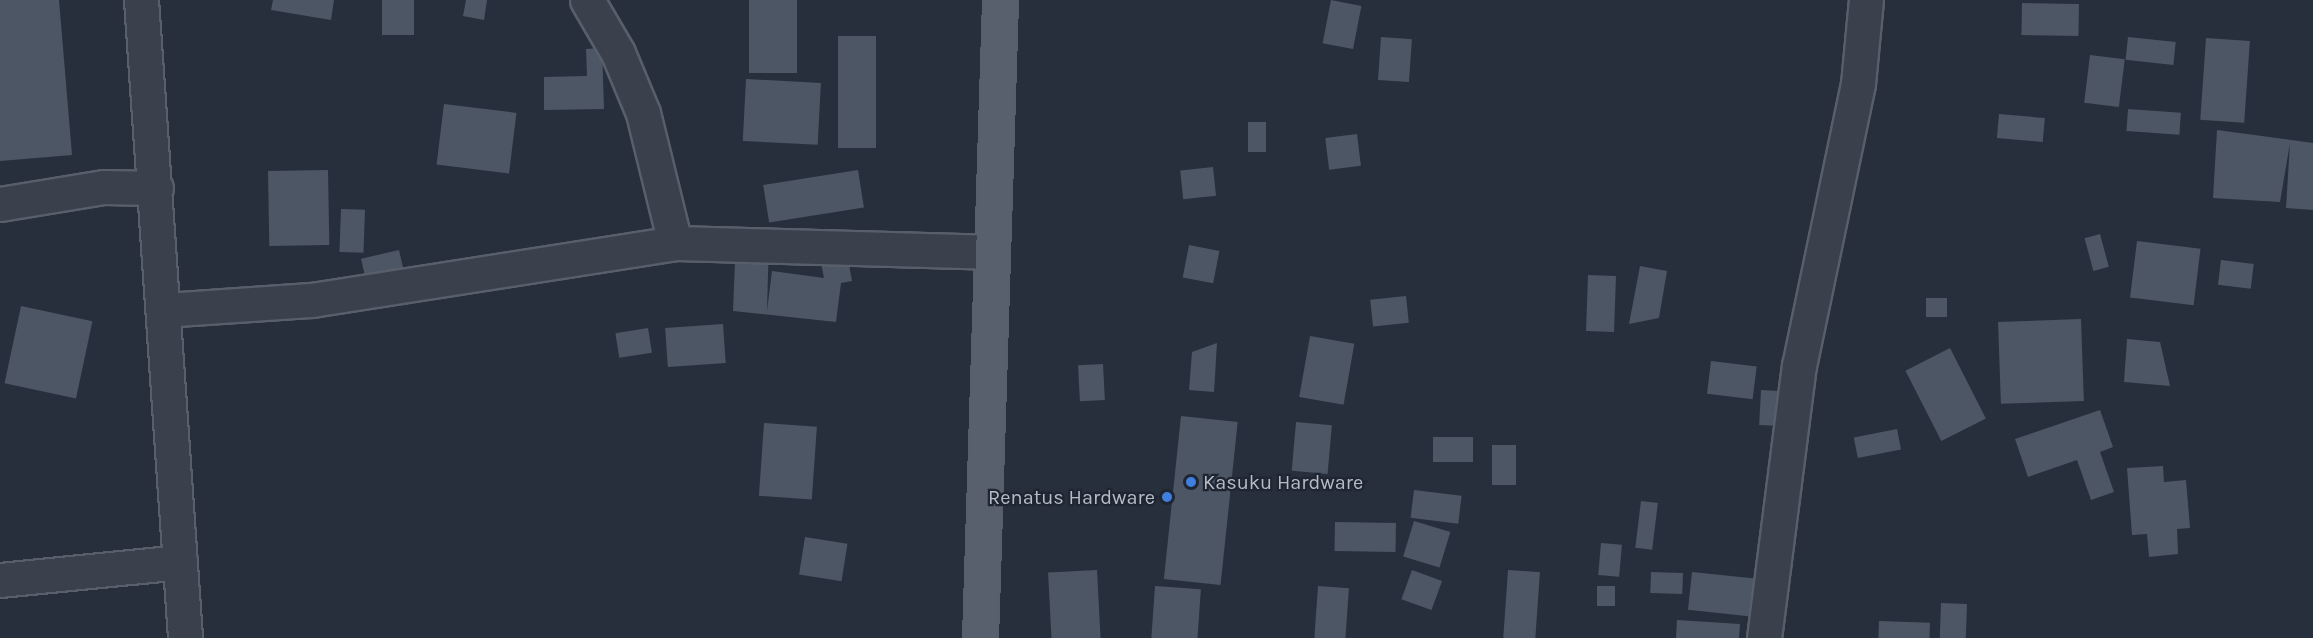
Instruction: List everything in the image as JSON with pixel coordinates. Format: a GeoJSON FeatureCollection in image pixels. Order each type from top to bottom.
{"type":"FeatureCollection","features":[{"type":"Feature","properties":{"kind":"main road"},"geometry":{"type":"LineString","coordinates":[[980,638],[990,252],[1000,0]]}},
{"type":"Feature","properties":{"kind":"street"},"geometry":{"type":"LineString","coordinates":[[141,0],[156,188],[185,638]]}},
{"type":"Feature","properties":{"kind":"street"},"geometry":{"type":"LineString","coordinates":[[587,0],[618,53],[644,113],[675,243]]}},
{"type":"Feature","properties":{"kind":"street"},"geometry":{"type":"LineString","coordinates":[[1764,638],[1799,366],[1858,84],[1866,0]]}},
{"type":"Feature","properties":{"kind":"street"},"geometry":{"type":"LineString","coordinates":[[0,204],[104,187],[156,188]]}},
{"type":"Feature","properties":{"kind":"street"},"geometry":{"type":"LineString","coordinates":[[164,309],[312,300],[675,243],[990,252]]}},
{"type":"Feature","properties":{"kind":"street"},"geometry":{"type":"LineString","coordinates":[[0,580],[180,562]]}},
{"type":"Feature","properties":{"kind":"building"},"geometry":{"type":"Polygon","coordinates":[[[0,0],[59,0],[72,155],[0,161],[0,0]]]}},
{"type":"Feature","properties":{"kind":"building"},"geometry":{"type":"Polygon","coordinates":[[[273,0],[334,0],[331,20],[271,10],[273,0]]]}},
{"type":"Feature","properties":{"kind":"building"},"geometry":{"type":"Polygon","coordinates":[[[382,0],[414,0],[414,35],[382,35],[382,0]]]}},
{"type":"Feature","properties":{"kind":"building"},"geometry":{"type":"Polygon","coordinates":[[[466,0],[487,0],[484,20],[463,16],[466,0]]]}},
{"type":"Feature","properties":{"kind":"building"},"geometry":{"type":"Polygon","coordinates":[[[749,0],[797,0],[797,73],[749,73],[749,0]]]}},
{"type":"Feature","properties":{"kind":"building"},"geometry":{"type":"Polygon","coordinates":[[[1331,0],[1361,6],[1353,49],[1323,43],[1331,0]]]}},
{"type":"Feature","properties":{"kind":"building"},"geometry":{"type":"Polygon","coordinates":[[[2022,3],[2079,4],[2078,36],[2021,35],[2022,3]]]}},
{"type":"Feature","properties":{"kind":"building"},"geometry":{"type":"Polygon","coordinates":[[[838,36],[876,36],[876,148],[838,148],[838,36]]]}},
{"type":"Feature","properties":{"kind":"building"},"geometry":{"type":"Polygon","coordinates":[[[1381,37],[1412,39],[1409,82],[1378,80],[1381,37]]]}},
{"type":"Feature","properties":{"kind":"building"},"geometry":{"type":"Polygon","coordinates":[[[2128,37],[2176,42],[2173,65],[2126,60],[2128,37]]]}},
{"type":"Feature","properties":{"kind":"building"},"geometry":{"type":"Polygon","coordinates":[[[2206,38],[2250,41],[2244,123],[2200,120],[2206,38]]]}},
{"type":"Feature","properties":{"kind":"building"},"geometry":{"type":"Polygon","coordinates":[[[602,48],[604,109],[544,110],[544,77],[587,76],[586,49],[602,48]]]}},
{"type":"Feature","properties":{"kind":"building"},"geometry":{"type":"Polygon","coordinates":[[[2090,55],[2125,59],[2119,107],[2084,103],[2090,55]]]}},
{"type":"Feature","properties":{"kind":"building"},"geometry":{"type":"Polygon","coordinates":[[[746,79],[821,83],[818,145],[743,141],[746,79]]]}},
{"type":"Feature","properties":{"kind":"building"},"geometry":{"type":"Polygon","coordinates":[[[444,104],[516,113],[509,173],[437,165],[444,104]]]}},
{"type":"Feature","properties":{"kind":"building"},"geometry":{"type":"Polygon","coordinates":[[[2128,109],[2181,113],[2179,135],[2126,131],[2128,109]]]}},
{"type":"Feature","properties":{"kind":"building"},"geometry":{"type":"Polygon","coordinates":[[[1999,114],[2045,118],[2043,142],[1997,138],[1999,114]]]}},
{"type":"Feature","properties":{"kind":"building"},"geometry":{"type":"Polygon","coordinates":[[[1248,122],[1266,122],[1266,152],[1248,152],[1248,122]]]}},
{"type":"Feature","properties":{"kind":"building"},"geometry":{"type":"Polygon","coordinates":[[[2217,130],[2313,143],[2313,210],[2286,208],[2290,143],[2280,202],[2213,198],[2217,130]]]}},
{"type":"Feature","properties":{"kind":"building"},"geometry":{"type":"Polygon","coordinates":[[[1357,134],[1361,166],[1329,170],[1325,138],[1357,134]]]}},
{"type":"Feature","properties":{"kind":"building"},"geometry":{"type":"Polygon","coordinates":[[[1213,167],[1216,196],[1183,199],[1180,170],[1213,167]]]}},
{"type":"Feature","properties":{"kind":"building"},"geometry":{"type":"Polygon","coordinates":[[[328,170],[329,245],[269,246],[268,171],[328,170]]]}},
{"type":"Feature","properties":{"kind":"building"},"geometry":{"type":"Polygon","coordinates":[[[858,170],[864,208],[769,223],[763,185],[858,170]]]}},
{"type":"Feature","properties":{"kind":"building"},"geometry":{"type":"Polygon","coordinates":[[[341,209],[365,210],[363,253],[339,252],[341,209]]]}},
{"type":"Feature","properties":{"kind":"building"},"geometry":{"type":"Polygon","coordinates":[[[2100,234],[2109,267],[2093,271],[2085,238],[2100,234]]]}},
{"type":"Feature","properties":{"kind":"building"},"geometry":{"type":"Polygon","coordinates":[[[736,236],[769,238],[767,311],[772,271],[824,278],[819,253],[846,248],[852,281],[841,283],[836,322],[733,311],[736,236]]]}},
{"type":"Feature","properties":{"kind":"building"},"geometry":{"type":"Polygon","coordinates":[[[2137,241],[2201,249],[2194,305],[2130,298],[2137,241]]]}},
{"type":"Feature","properties":{"kind":"building"},"geometry":{"type":"Polygon","coordinates":[[[1189,245],[1219,251],[1213,283],[1183,277],[1189,245]]]}},
{"type":"Feature","properties":{"kind":"building"},"geometry":{"type":"Polygon","coordinates":[[[399,250],[405,275],[367,284],[361,259],[399,250]]]}},
{"type":"Feature","properties":{"kind":"building"},"geometry":{"type":"Polygon","coordinates":[[[2221,260],[2254,264],[2251,289],[2218,285],[2221,260]]]}},
{"type":"Feature","properties":{"kind":"building"},"geometry":{"type":"Polygon","coordinates":[[[1640,266],[1667,271],[1659,318],[1629,324],[1640,266]]]}},
{"type":"Feature","properties":{"kind":"building"},"geometry":{"type":"Polygon","coordinates":[[[1588,275],[1616,276],[1614,332],[1586,331],[1588,275]]]}},
{"type":"Feature","properties":{"kind":"building"},"geometry":{"type":"Polygon","coordinates":[[[1406,296],[1409,323],[1373,327],[1370,300],[1406,296]]]}},
{"type":"Feature","properties":{"kind":"building"},"geometry":{"type":"Polygon","coordinates":[[[1926,298],[1947,298],[1947,317],[1926,317],[1926,298]]]}},
{"type":"Feature","properties":{"kind":"building"},"geometry":{"type":"Polygon","coordinates":[[[21,306],[92,321],[76,398],[5,383],[21,306]]]}},
{"type":"Feature","properties":{"kind":"building"},"geometry":{"type":"Polygon","coordinates":[[[2081,319],[2084,401],[2001,404],[1998,322],[2081,319]]]}},
{"type":"Feature","properties":{"kind":"building"},"geometry":{"type":"Polygon","coordinates":[[[723,324],[726,363],[668,367],[665,328],[723,324]]]}},
{"type":"Feature","properties":{"kind":"building"},"geometry":{"type":"Polygon","coordinates":[[[648,328],[652,353],[619,358],[615,333],[648,328]]]}},
{"type":"Feature","properties":{"kind":"building"},"geometry":{"type":"Polygon","coordinates":[[[1310,336],[1354,344],[1344,405],[1299,397],[1310,336]]]}},
{"type":"Feature","properties":{"kind":"building"},"geometry":{"type":"Polygon","coordinates":[[[2127,339],[2160,342],[2170,386],[2124,382],[2127,339]]]}},
{"type":"Feature","properties":{"kind":"building"},"geometry":{"type":"Polygon","coordinates":[[[1217,343],[1214,392],[1189,390],[1192,352],[1217,343]]]}},
{"type":"Feature","properties":{"kind":"building"},"geometry":{"type":"Polygon","coordinates":[[[1950,348],[1986,418],[1941,441],[1905,371],[1950,348]]]}},
{"type":"Feature","properties":{"kind":"building"},"geometry":{"type":"Polygon","coordinates":[[[1711,361],[1757,367],[1753,399],[1707,394],[1711,361]]]}},
{"type":"Feature","properties":{"kind":"building"},"geometry":{"type":"Polygon","coordinates":[[[1103,364],[1105,400],[1080,401],[1078,365],[1103,364]]]}},
{"type":"Feature","properties":{"kind":"building"},"geometry":{"type":"Polygon","coordinates":[[[1761,390],[1778,391],[1776,426],[1759,425],[1761,390]]]}},
{"type":"Feature","properties":{"kind":"building"},"geometry":{"type":"Polygon","coordinates":[[[2100,410],[2113,447],[2100,452],[2114,492],[2091,500],[2077,460],[2028,477],[2015,439],[2100,410]]]}},
{"type":"Feature","properties":{"kind":"building"},"geometry":{"type":"Polygon","coordinates":[[[1181,416],[1238,422],[1221,585],[1164,579],[1181,416]]]}},
{"type":"Feature","properties":{"kind":"building"},"geometry":{"type":"Polygon","coordinates":[[[1296,422],[1332,425],[1328,474],[1292,471],[1296,422]]]}},
{"type":"Feature","properties":{"kind":"building"},"geometry":{"type":"Polygon","coordinates":[[[764,423],[817,427],[812,500],[759,496],[764,423]]]}},
{"type":"Feature","properties":{"kind":"building"},"geometry":{"type":"Polygon","coordinates":[[[1897,429],[1901,450],[1858,458],[1854,437],[1897,429]]]}},
{"type":"Feature","properties":{"kind":"building"},"geometry":{"type":"Polygon","coordinates":[[[1433,437],[1473,437],[1473,462],[1433,462],[1433,437]]]}},
{"type":"Feature","properties":{"kind":"building"},"geometry":{"type":"Polygon","coordinates":[[[1492,445],[1516,445],[1516,485],[1492,485],[1492,445]]]}},
{"type":"Feature","properties":{"kind":"building"},"geometry":{"type":"Polygon","coordinates":[[[2163,466],[2164,482],[2186,480],[2190,528],[2177,529],[2178,554],[2149,557],[2147,534],[2132,535],[2127,468],[2163,466]]]}},
{"type":"Feature","properties":{"kind":"building"},"geometry":{"type":"Polygon","coordinates":[[[1414,490],[1462,496],[1458,524],[1411,518],[1414,490]]]}},
{"type":"Feature","properties":{"kind":"building"},"geometry":{"type":"Polygon","coordinates":[[[1641,501],[1658,503],[1652,550],[1635,548],[1641,501]]]}},
{"type":"Feature","properties":{"kind":"building"},"geometry":{"type":"Polygon","coordinates":[[[1414,521],[1450,532],[1440,567],[1403,556],[1414,521]]]}},
{"type":"Feature","properties":{"kind":"building"},"geometry":{"type":"Polygon","coordinates":[[[1335,522],[1396,523],[1395,552],[1334,551],[1335,522]]]}},
{"type":"Feature","properties":{"kind":"building"},"geometry":{"type":"Polygon","coordinates":[[[805,537],[847,544],[842,581],[799,575],[805,537]]]}},
{"type":"Feature","properties":{"kind":"building"},"geometry":{"type":"Polygon","coordinates":[[[1601,543],[1622,545],[1619,577],[1598,575],[1601,543]]]}},
{"type":"Feature","properties":{"kind":"building"},"geometry":{"type":"Polygon","coordinates":[[[1097,570],[1101,638],[1051,638],[1048,573],[1097,570]]]}},
{"type":"Feature","properties":{"kind":"building"},"geometry":{"type":"Polygon","coordinates":[[[1412,570],[1442,581],[1431,610],[1401,599],[1412,570]]]}},
{"type":"Feature","properties":{"kind":"building"},"geometry":{"type":"Polygon","coordinates":[[[1508,570],[1540,572],[1535,638],[1503,638],[1508,570]]]}},
{"type":"Feature","properties":{"kind":"building"},"geometry":{"type":"Polygon","coordinates":[[[1651,572],[1683,573],[1682,594],[1650,593],[1651,572]]]}},
{"type":"Feature","properties":{"kind":"building"},"geometry":{"type":"Polygon","coordinates":[[[1692,572],[1760,579],[1756,617],[1688,610],[1692,572]]]}},
{"type":"Feature","properties":{"kind":"building"},"geometry":{"type":"Polygon","coordinates":[[[1155,586],[1201,589],[1197,638],[1151,638],[1155,586]]]}},
{"type":"Feature","properties":{"kind":"building"},"geometry":{"type":"Polygon","coordinates":[[[1318,586],[1349,588],[1345,638],[1314,638],[1318,586]]]}},
{"type":"Feature","properties":{"kind":"building"},"geometry":{"type":"Polygon","coordinates":[[[1597,586],[1615,586],[1615,606],[1597,606],[1597,586]]]}},
{"type":"Feature","properties":{"kind":"building"},"geometry":{"type":"Polygon","coordinates":[[[1941,603],[1967,604],[1966,638],[1940,638],[1941,603]]]}},
{"type":"Feature","properties":{"kind":"building"},"geometry":{"type":"Polygon","coordinates":[[[1677,620],[1740,624],[1739,638],[1676,638],[1677,620]]]}},
{"type":"Feature","properties":{"kind":"building"},"geometry":{"type":"Polygon","coordinates":[[[1879,621],[1930,623],[1929,638],[1878,638],[1879,621]]]}},
{"type":"Feature","properties":{"kind":"place","name":"Kasuku Hardware"},"geometry":{"type":"Point","coordinates":[1191,482]}},
{"type":"Feature","properties":{"kind":"place","name":"Renatus Hardware"},"geometry":{"type":"Point","coordinates":[1167,497]}}]}
